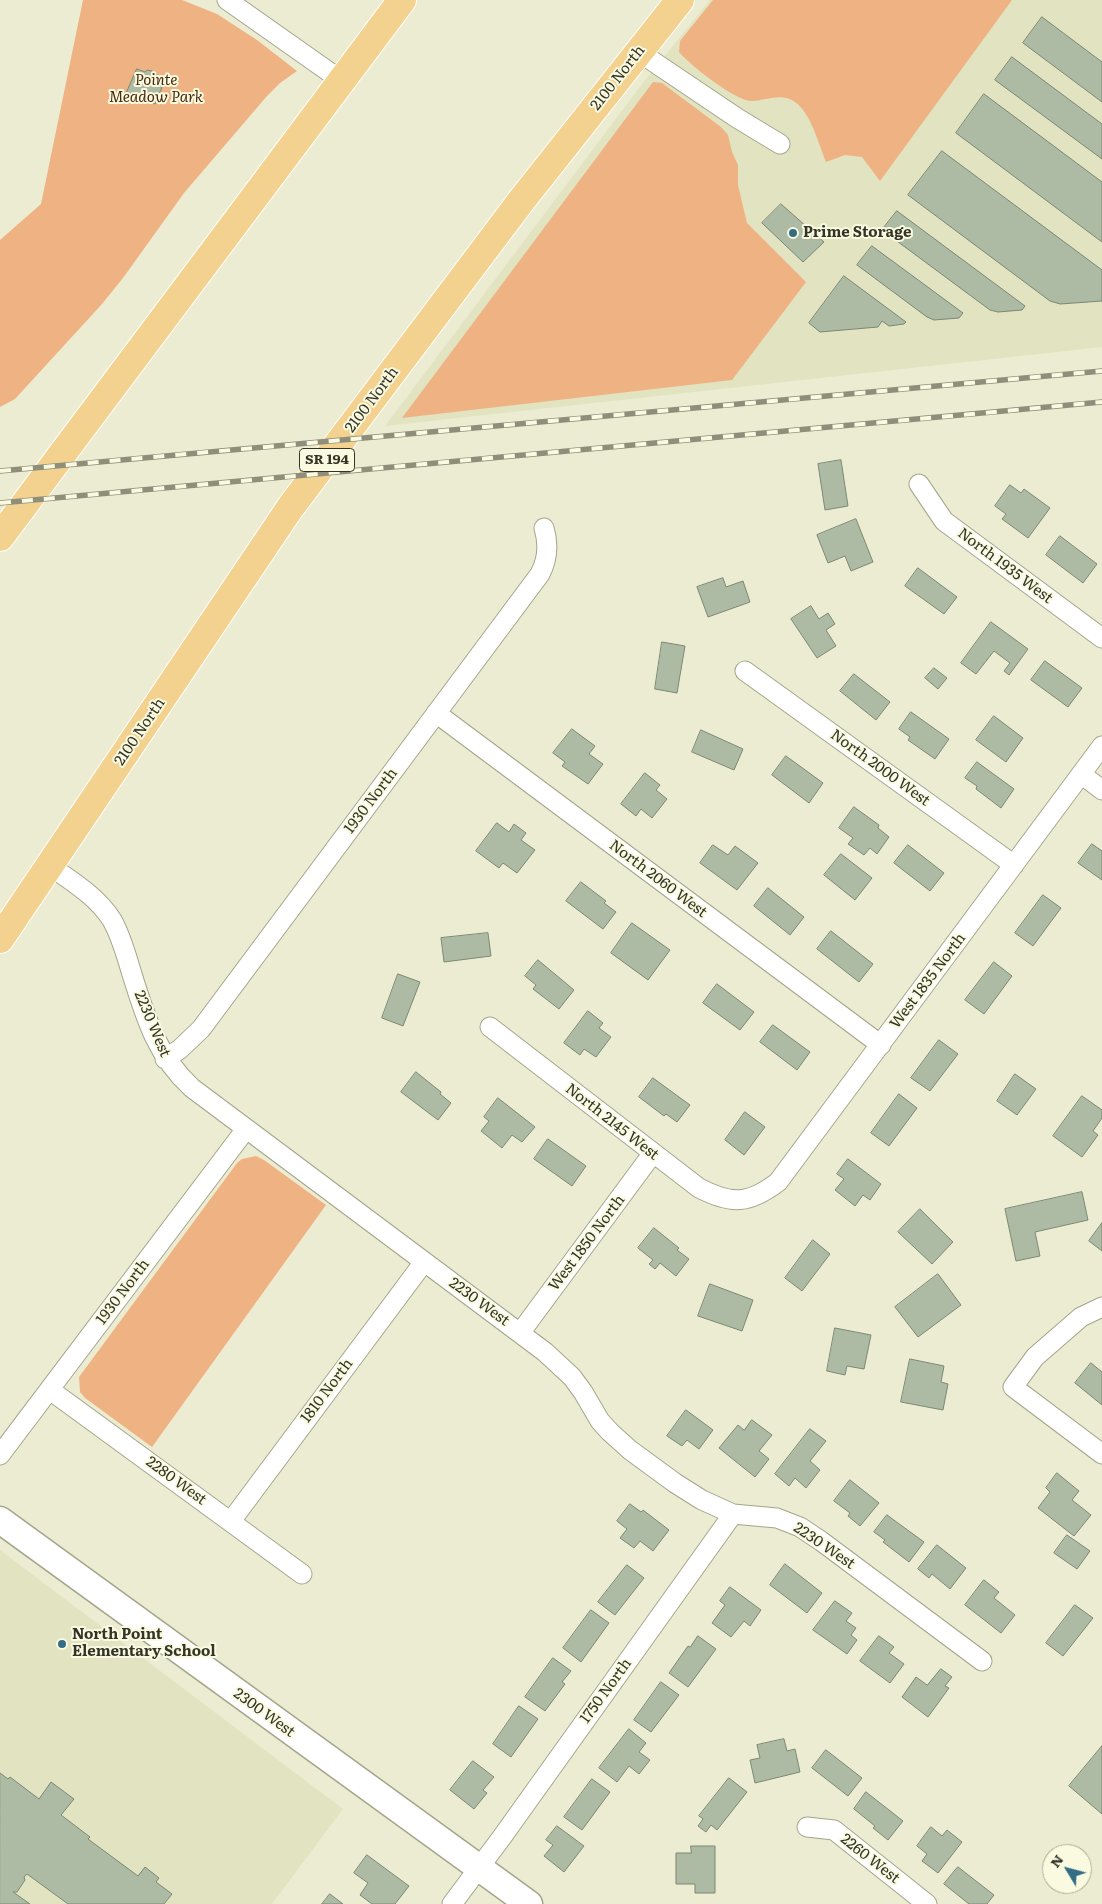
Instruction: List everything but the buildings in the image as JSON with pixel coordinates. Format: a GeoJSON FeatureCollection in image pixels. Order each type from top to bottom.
{"type":"FeatureCollection","features":[{"type":"Feature","properties":{"kind":"highway"},"geometry":{"type":"LineString","coordinates":[[0,537],[402,0]]}},
{"type":"Feature","properties":{"kind":"highway","name":"2100 North"},"geometry":{"type":"LineString","coordinates":[[0,939],[290,508],[515,209],[680,0]]}},
{"type":"Feature","properties":{"kind":"main road","name":"2300 West"},"geometry":{"type":"LineString","coordinates":[[0,1520],[529,1904]]}},
{"type":"Feature","properties":{"kind":"street"},"geometry":{"type":"LineString","coordinates":[[227,0],[342,80]]}},
{"type":"Feature","properties":{"kind":"street"},"geometry":{"type":"LineString","coordinates":[[639,52],[736,118],[780,144]]}},
{"type":"Feature","properties":{"kind":"street","name":"North 1935 West"},"geometry":{"type":"LineString","coordinates":[[919,484],[944,521],[1102,638]]}},
{"type":"Feature","properties":{"kind":"street","name":"1930 North"},"geometry":{"type":"LineString","coordinates":[[166,1059],[180,1049],[201,1029],[540,574],[547,554],[547,537],[544,528]]}},
{"type":"Feature","properties":{"kind":"street","name":"North 2000 West"},"geometry":{"type":"LineString","coordinates":[[745,672],[1014,865]]}},
{"type":"Feature","properties":{"kind":"street","name":"North 2060 West"},"geometry":{"type":"LineString","coordinates":[[436,713],[880,1045]]}},
{"type":"Feature","properties":{"kind":"street","name":"West 1835 North"},"geometry":{"type":"LineString","coordinates":[[742,1201],[767,1190],[778,1182],[1102,746]]}},
{"type":"Feature","properties":{"kind":"street"},"geometry":{"type":"LineString","coordinates":[[1081,774],[1102,790]]}},
{"type":"Feature","properties":{"kind":"street","name":"2230 West"},"geometry":{"type":"LineString","coordinates":[[49,865],[90,895],[112,921],[121,940],[149,1025],[166,1059],[181,1078],[192,1088],[560,1364],[583,1392],[600,1421],[619,1442],[675,1483],[702,1500],[733,1514],[777,1518],[800,1527],[982,1661]]}},
{"type":"Feature","properties":{"kind":"street","name":"North 2145 West"},"geometry":{"type":"LineString","coordinates":[[490,1027],[699,1188],[714,1196],[742,1201]]}},
{"type":"Feature","properties":{"kind":"street","name":"1930 North"},"geometry":{"type":"LineString","coordinates":[[0,1455],[246,1129]]}},
{"type":"Feature","properties":{"kind":"street","name":"West 1850 North"},"geometry":{"type":"LineString","coordinates":[[520,1333],[653,1153]]}},
{"type":"Feature","properties":{"kind":"street","name":"1810 North"},"geometry":{"type":"LineString","coordinates":[[231,1521],[424,1262]]}},
{"type":"Feature","properties":{"kind":"street"},"geometry":{"type":"LineString","coordinates":[[1102,1307],[1081,1317],[1035,1357],[1013,1387],[1102,1454]]}},
{"type":"Feature","properties":{"kind":"street","name":"2280 West"},"geometry":{"type":"LineString","coordinates":[[50,1390],[302,1574]]}},
{"type":"Feature","properties":{"kind":"street","name":"1750 North"},"geometry":{"type":"LineString","coordinates":[[452,1904],[480,1868],[733,1514]]}},
{"type":"Feature","properties":{"kind":"street","name":"2260 West"},"geometry":{"type":"LineString","coordinates":[[807,1827],[834,1830],[927,1904]]}},
{"type":"Feature","properties":{"kind":"shaded area"},"geometry":{"type":"Polygon","coordinates":[[[710,0],[1102,0],[1102,347],[385,426],[642,84],[710,0]]]}},
{"type":"Feature","properties":{"kind":"shaded area","name":"North Point Elementary School"},"geometry":{"type":"Polygon","coordinates":[[[0,1550],[343,1809],[272,1904],[0,1904],[0,1550]]]}},
{"type":"Feature","properties":{"kind":"green space","name":"Pointe Meadow Park"},"geometry":{"type":"Polygon","coordinates":[[[83,0],[182,0],[217,14],[257,40],[297,71],[280,83],[267,96],[184,193],[102,304],[15,399],[0,407],[0,240],[41,204],[83,0]]]}},
{"type":"Feature","properties":{"kind":"green space"},"geometry":{"type":"Polygon","coordinates":[[[713,0],[1012,0],[880,181],[862,157],[845,155],[826,162],[810,121],[801,107],[795,102],[779,97],[757,101],[743,99],[713,81],[679,52],[680,41],[713,0]]]}},
{"type":"Feature","properties":{"kind":"green space"},"geometry":{"type":"Polygon","coordinates":[[[653,82],[662,83],[721,127],[728,135],[732,152],[738,165],[738,185],[747,223],[806,282],[732,380],[402,418],[653,82]]]}},
{"type":"Feature","properties":{"kind":"green space"},"geometry":{"type":"Polygon","coordinates":[[[256,1156],[326,1205],[152,1447],[85,1398],[80,1392],[79,1377],[237,1163],[242,1159],[256,1156]]]}},
{"type":"Feature","properties":{"kind":"railway"},"geometry":{"type":"LineString","coordinates":[[0,471],[1102,371]]}},
{"type":"Feature","properties":{"kind":"railway"},"geometry":{"type":"LineString","coordinates":[[0,503],[1102,402]]}},
{"type":"Feature","properties":{"kind":"place","name":"Prime Storage"},"geometry":{"type":"Point","coordinates":[793,233]}},
{"type":"Feature","properties":{"kind":"place","name":"North Point Elementary School"},"geometry":{"type":"Point","coordinates":[62,1644]}}]}
